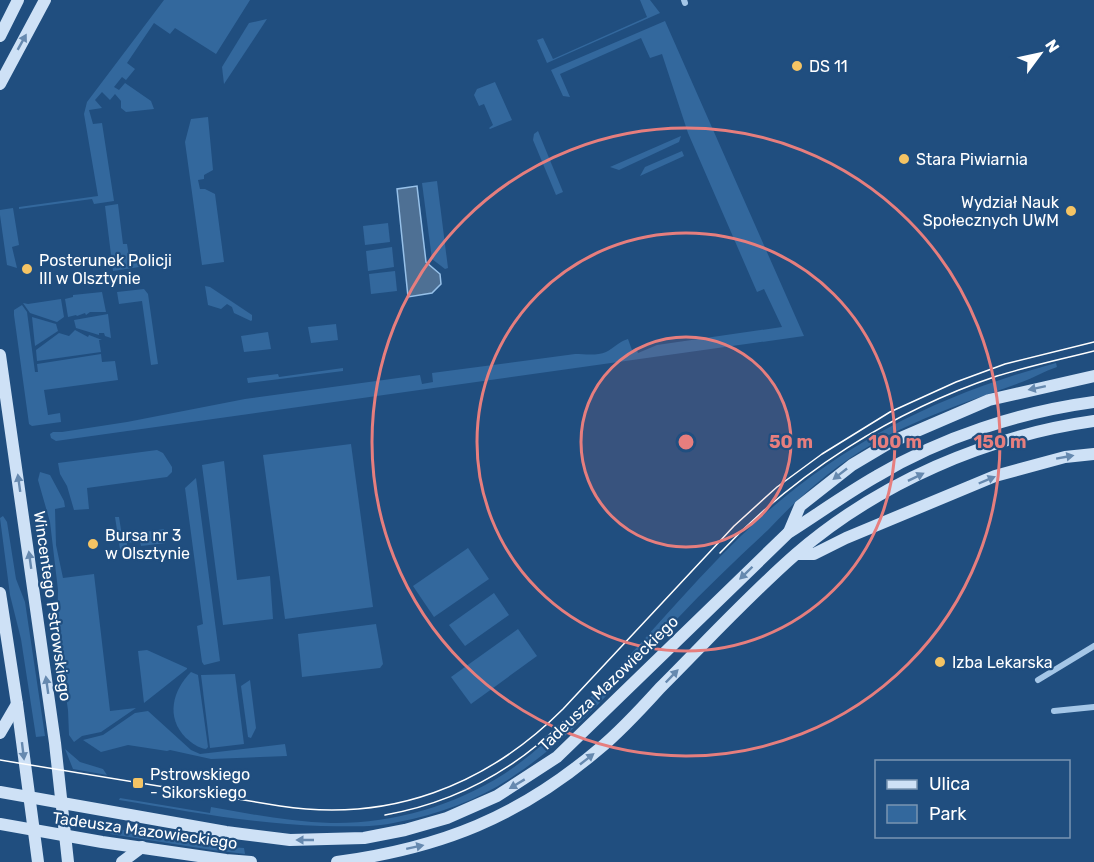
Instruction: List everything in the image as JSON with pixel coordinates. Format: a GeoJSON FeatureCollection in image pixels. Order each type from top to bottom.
{"type":"FeatureCollection","features":[{"type":"Feature","properties":{"kind":"street"},"geometry":{"type":"LineString","coordinates":[[0,36],[18,0]]}},
{"type":"Feature","properties":{"kind":"street"},"geometry":{"type":"LineString","coordinates":[[0,84],[45,0]]}},
{"type":"Feature","properties":{"kind":"street","name":"Wincentego Pstrowskiego"},"geometry":{"type":"LineString","coordinates":[[0,355],[47,688],[68,862]]}},
{"type":"Feature","properties":{"kind":"street"},"geometry":{"type":"LineString","coordinates":[[788,533],[800,506],[852,465],[889,443],[989,400],[1094,376]]}},
{"type":"Feature","properties":{"kind":"street","name":"Tadeusza Mazowieckiego"},"geometry":{"type":"LineString","coordinates":[[0,792],[226,832],[290,840],[364,838],[405,830],[447,818],[497,796],[557,757],[788,533],[879,475],[929,450],[977,430],[1032,414],[1094,402]]}},
{"type":"Feature","properties":{"kind":"street"},"geometry":{"type":"LineString","coordinates":[[337,862],[433,843],[479,826],[532,798],[600,749],[725,622],[796,554],[871,501],[942,464],[1026,434],[1094,421]]}},
{"type":"Feature","properties":{"kind":"street"},"geometry":{"type":"LineString","coordinates":[[796,554],[814,554],[846,538],[995,476],[1065,457],[1094,454]]}},
{"type":"Feature","properties":{"kind":"street"},"geometry":{"type":"LineString","coordinates":[[0,592],[38,862]]}},
{"type":"Feature","properties":{"kind":"street"},"geometry":{"type":"LineString","coordinates":[[1038,680],[1094,646]]}},
{"type":"Feature","properties":{"kind":"street"},"geometry":{"type":"LineString","coordinates":[[0,733],[17,704]]}},
{"type":"Feature","properties":{"kind":"street"},"geometry":{"type":"LineString","coordinates":[[1054,711],[1094,707]]}},
{"type":"Feature","properties":{"kind":"street","name":"Tadeusza Mazowieckiego"},"geometry":{"type":"LineString","coordinates":[[0,824],[64,836],[251,862]]}},
{"type":"Feature","properties":{"kind":"street"},"geometry":{"type":"LineString","coordinates":[[122,862],[142,847]]}},
{"type":"Feature","properties":{"kind":"green space"},"geometry":{"type":"Polygon","coordinates":[[[164,0],[250,0],[216,54],[175,28],[170,34],[154,23],[127,63],[135,69],[126,80],[122,77],[114,87],[119,90],[125,83],[151,101],[154,109],[126,112],[121,108],[121,101],[115,94],[110,100],[102,92],[95,100],[102,108],[89,110],[93,124],[102,123],[114,201],[94,204],[92,199],[19,209],[19,207],[98,196],[84,114],[87,102],[164,0]]]}},
{"type":"Feature","properties":{"kind":"green space"},"geometry":{"type":"Polygon","coordinates":[[[640,0],[650,0],[660,13],[547,63],[537,40],[543,38],[553,59],[647,17],[640,0]]]}},
{"type":"Feature","properties":{"kind":"green space"},"geometry":{"type":"Polygon","coordinates":[[[267,19],[224,84],[222,67],[249,23],[267,19]]]}},
{"type":"Feature","properties":{"kind":"green space"},"geometry":{"type":"Polygon","coordinates":[[[665,21],[804,336],[56,441],[51,438],[50,434],[53,432],[127,422],[245,399],[420,375],[422,384],[433,382],[432,373],[575,354],[599,354],[628,339],[632,350],[636,348],[638,353],[657,345],[782,327],[764,289],[757,292],[688,133],[662,54],[650,58],[641,38],[560,74],[570,97],[563,96],[551,70],[665,21]]]}},
{"type":"Feature","properties":{"kind":"green space"},"geometry":{"type":"Polygon","coordinates":[[[495,82],[512,120],[490,129],[493,125],[484,104],[479,106],[474,95],[477,89],[495,82]]]}},
{"type":"Feature","properties":{"kind":"green space"},"geometry":{"type":"Polygon","coordinates":[[[208,117],[213,170],[204,175],[204,179],[198,180],[200,189],[215,194],[224,262],[202,265],[185,142],[191,119],[208,117]]]}},
{"type":"Feature","properties":{"kind":"green space"},"geometry":{"type":"Polygon","coordinates":[[[538,131],[563,192],[556,195],[533,140],[534,134],[538,131]]]}},
{"type":"Feature","properties":{"kind":"green space"},"geometry":{"type":"Polygon","coordinates":[[[681,136],[679,142],[619,170],[610,167],[681,136]]]}},
{"type":"Feature","properties":{"kind":"green space"},"geometry":{"type":"Polygon","coordinates":[[[682,151],[684,156],[640,176],[645,167],[682,151]]]}},
{"type":"Feature","properties":{"kind":"green space"},"geometry":{"type":"Polygon","coordinates":[[[437,181],[448,268],[445,269],[432,259],[422,183],[437,181]]]}},
{"type":"Feature","properties":{"kind":"green space"},"geometry":{"type":"Polygon","coordinates":[[[118,204],[123,244],[127,244],[130,263],[152,261],[152,265],[113,271],[105,206],[118,204]]]}},
{"type":"Feature","properties":{"kind":"green space"},"geometry":{"type":"Polygon","coordinates":[[[13,208],[19,245],[12,247],[17,268],[7,265],[0,215],[0,210],[13,208]]]}},
{"type":"Feature","properties":{"kind":"green space"},"geometry":{"type":"Polygon","coordinates":[[[388,223],[390,242],[365,245],[363,226],[388,223]]]}},
{"type":"Feature","properties":{"kind":"green space"},"geometry":{"type":"Polygon","coordinates":[[[392,247],[394,267],[368,271],[366,251],[392,247]]]}},
{"type":"Feature","properties":{"kind":"green space"},"geometry":{"type":"Polygon","coordinates":[[[395,271],[397,291],[371,294],[369,274],[395,271]]]}},
{"type":"Feature","properties":{"kind":"green space"},"geometry":{"type":"Polygon","coordinates":[[[205,286],[252,315],[252,320],[234,313],[232,307],[227,304],[221,309],[208,305],[205,286]]]}},
{"type":"Feature","properties":{"kind":"green space"},"geometry":{"type":"Polygon","coordinates":[[[144,289],[148,294],[158,364],[151,365],[142,301],[119,304],[117,292],[144,289]]]}},
{"type":"Feature","properties":{"kind":"green space"},"geometry":{"type":"Polygon","coordinates":[[[102,292],[106,312],[90,312],[86,315],[85,313],[68,317],[65,299],[73,295],[102,292]]]}},
{"type":"Feature","properties":{"kind":"green space"},"geometry":{"type":"Polygon","coordinates":[[[61,299],[64,317],[57,322],[30,313],[23,303],[28,304],[61,299]]]}},
{"type":"Feature","properties":{"kind":"green space"},"geometry":{"type":"Polygon","coordinates":[[[22,305],[27,312],[35,372],[38,372],[37,364],[101,354],[102,362],[115,361],[118,380],[44,390],[48,415],[60,413],[61,422],[32,426],[29,424],[14,315],[14,310],[22,305]]]}},
{"type":"Feature","properties":{"kind":"green space"},"geometry":{"type":"Polygon","coordinates":[[[108,314],[111,338],[105,336],[104,333],[99,333],[99,335],[76,328],[74,320],[108,314]]]}},
{"type":"Feature","properties":{"kind":"green space"},"geometry":{"type":"Polygon","coordinates":[[[32,317],[56,324],[58,331],[35,346],[32,317]]]}},
{"type":"Feature","properties":{"kind":"green space"},"geometry":{"type":"Polygon","coordinates":[[[336,324],[338,340],[311,343],[308,327],[336,324]]]}},
{"type":"Feature","properties":{"kind":"green space"},"geometry":{"type":"Polygon","coordinates":[[[75,330],[88,337],[89,335],[102,340],[99,340],[101,352],[37,361],[36,350],[59,333],[69,336],[75,330]]]}},
{"type":"Feature","properties":{"kind":"green space"},"geometry":{"type":"Polygon","coordinates":[[[268,332],[271,349],[244,352],[241,336],[268,332]]]}},
{"type":"Feature","properties":{"kind":"green space"},"geometry":{"type":"Polygon","coordinates":[[[1056,363],[1057,367],[914,423],[863,449],[839,466],[797,500],[710,585],[580,722],[538,759],[502,784],[474,798],[413,819],[389,824],[350,826],[296,825],[245,820],[119,800],[120,798],[210,813],[211,807],[286,819],[331,823],[399,816],[443,804],[464,795],[504,774],[544,743],[569,720],[739,537],[794,490],[828,465],[899,422],[936,405],[1014,375],[1056,363]]]}},
{"type":"Feature","properties":{"kind":"green space"},"geometry":{"type":"Polygon","coordinates":[[[343,368],[343,371],[248,383],[247,378],[278,374],[279,377],[343,368]]]}},
{"type":"Feature","properties":{"kind":"green space"},"geometry":{"type":"Polygon","coordinates":[[[351,444],[373,607],[285,619],[263,455],[351,444]]]}},
{"type":"Feature","properties":{"kind":"green space"},"geometry":{"type":"Polygon","coordinates":[[[157,450],[163,453],[172,467],[172,472],[167,477],[87,488],[89,509],[74,510],[58,463],[157,450]]]}},
{"type":"Feature","properties":{"kind":"green space"},"geometry":{"type":"Polygon","coordinates":[[[224,461],[237,580],[270,576],[273,619],[223,625],[202,465],[224,461]]]}},
{"type":"Feature","properties":{"kind":"green space"},"geometry":{"type":"Polygon","coordinates":[[[40,472],[50,475],[64,501],[65,507],[55,509],[56,545],[63,578],[94,574],[110,711],[136,708],[101,732],[82,736],[74,742],[69,735],[68,710],[57,635],[58,590],[50,522],[38,480],[40,472]]]}},
{"type":"Feature","properties":{"kind":"green space"},"geometry":{"type":"Polygon","coordinates":[[[196,478],[220,661],[204,665],[197,626],[203,624],[185,488],[196,478]]]}},
{"type":"Feature","properties":{"kind":"green space"},"geometry":{"type":"Polygon","coordinates":[[[3,516],[7,522],[16,579],[25,602],[45,736],[36,737],[21,639],[10,595],[0,518],[3,516]]]}},
{"type":"Feature","properties":{"kind":"green space"},"geometry":{"type":"Polygon","coordinates":[[[115,517],[119,517],[122,536],[164,529],[166,543],[141,546],[140,541],[127,543],[127,548],[120,549],[115,517]]]}},
{"type":"Feature","properties":{"kind":"green space"},"geometry":{"type":"Polygon","coordinates":[[[468,548],[489,579],[434,617],[413,586],[468,548]]]}},
{"type":"Feature","properties":{"kind":"green space"},"geometry":{"type":"Polygon","coordinates":[[[494,593],[509,615],[465,646],[449,625],[494,593]]]}},
{"type":"Feature","properties":{"kind":"green space"},"geometry":{"type":"Polygon","coordinates":[[[376,624],[383,664],[380,668],[302,677],[298,634],[376,624]]]}},
{"type":"Feature","properties":{"kind":"green space"},"geometry":{"type":"Polygon","coordinates":[[[518,629],[537,656],[471,704],[451,677],[518,629]]]}},
{"type":"Feature","properties":{"kind":"green space"},"geometry":{"type":"Polygon","coordinates":[[[147,650],[187,669],[144,703],[138,651],[147,650]]]}},
{"type":"Feature","properties":{"kind":"green space"},"geometry":{"type":"Polygon","coordinates":[[[191,672],[198,675],[208,747],[206,749],[186,738],[175,721],[176,695],[191,672]]]}},
{"type":"Feature","properties":{"kind":"green space"},"geometry":{"type":"Polygon","coordinates":[[[235,674],[244,744],[210,748],[201,675],[235,674]]]}},
{"type":"Feature","properties":{"kind":"green space"},"geometry":{"type":"Polygon","coordinates":[[[250,680],[256,728],[251,738],[248,737],[241,686],[250,680]]]}},
{"type":"Feature","properties":{"kind":"green space"},"geometry":{"type":"Polygon","coordinates":[[[148,711],[191,750],[200,754],[285,744],[287,756],[211,759],[170,750],[128,745],[101,752],[83,740],[103,735],[135,713],[148,711]]]}},
{"type":"Feature","properties":{"kind":"green space"},"geometry":{"type":"Polygon","coordinates":[[[65,749],[80,762],[103,769],[107,775],[73,769],[65,749]]]}},
{"type":"Feature","properties":{"kind":"green space"},"geometry":{"type":"Polygon","coordinates":[[[112,828],[244,848],[245,854],[110,834],[112,828]]]}},
{"type":"Feature","properties":{"kind":"shaded area"},"geometry":{"type":"Polygon","coordinates":[[[417,186],[426,262],[440,274],[441,284],[432,293],[408,297],[397,189],[417,186]]]}},
{"type":"Feature","properties":{"kind":"tram line"},"geometry":{"type":"LineString","coordinates":[[0,760],[280,806],[320,810],[359,809],[397,803],[434,793],[502,759],[533,736],[563,709],[734,526],[777,487],[822,454],[890,412],[956,382],[1005,364],[1094,342]]}},
{"type":"Feature","properties":{"kind":"tram line"},"geometry":{"type":"LineString","coordinates":[[720,553],[749,524],[813,471],[883,426],[958,390],[997,376],[1094,351]]}},
{"type":"Feature","properties":{"kind":"tram line"},"geometry":{"type":"LineString","coordinates":[[385,815],[434,802],[481,782],[524,756],[563,722]]}},
{"type":"Feature","properties":{"kind":"place","name":"DS 11"},"geometry":{"type":"Point","coordinates":[797,66]}},
{"type":"Feature","properties":{"kind":"place","name":"Stara Piwiarnia"},"geometry":{"type":"Point","coordinates":[904,159]}},
{"type":"Feature","properties":{"kind":"place","name":"Wydział Nauk Społecznych UWM"},"geometry":{"type":"Point","coordinates":[1071,211]}},
{"type":"Feature","properties":{"kind":"place","name":"Posterunek Policji III w Olsztynie"},"geometry":{"type":"Point","coordinates":[27,269]}},
{"type":"Feature","properties":{"kind":"place","name":"Bursa nr 3 w Olsztynie"},"geometry":{"type":"Point","coordinates":[93,544]}},
{"type":"Feature","properties":{"kind":"place","name":"Izba Lekarska"},"geometry":{"type":"Point","coordinates":[940,662]}},
{"type":"Feature","properties":{"kind":"place","name":"Pstrowskiego - Sikorskiego"},"geometry":{"type":"Point","coordinates":[138,783]}}]}
